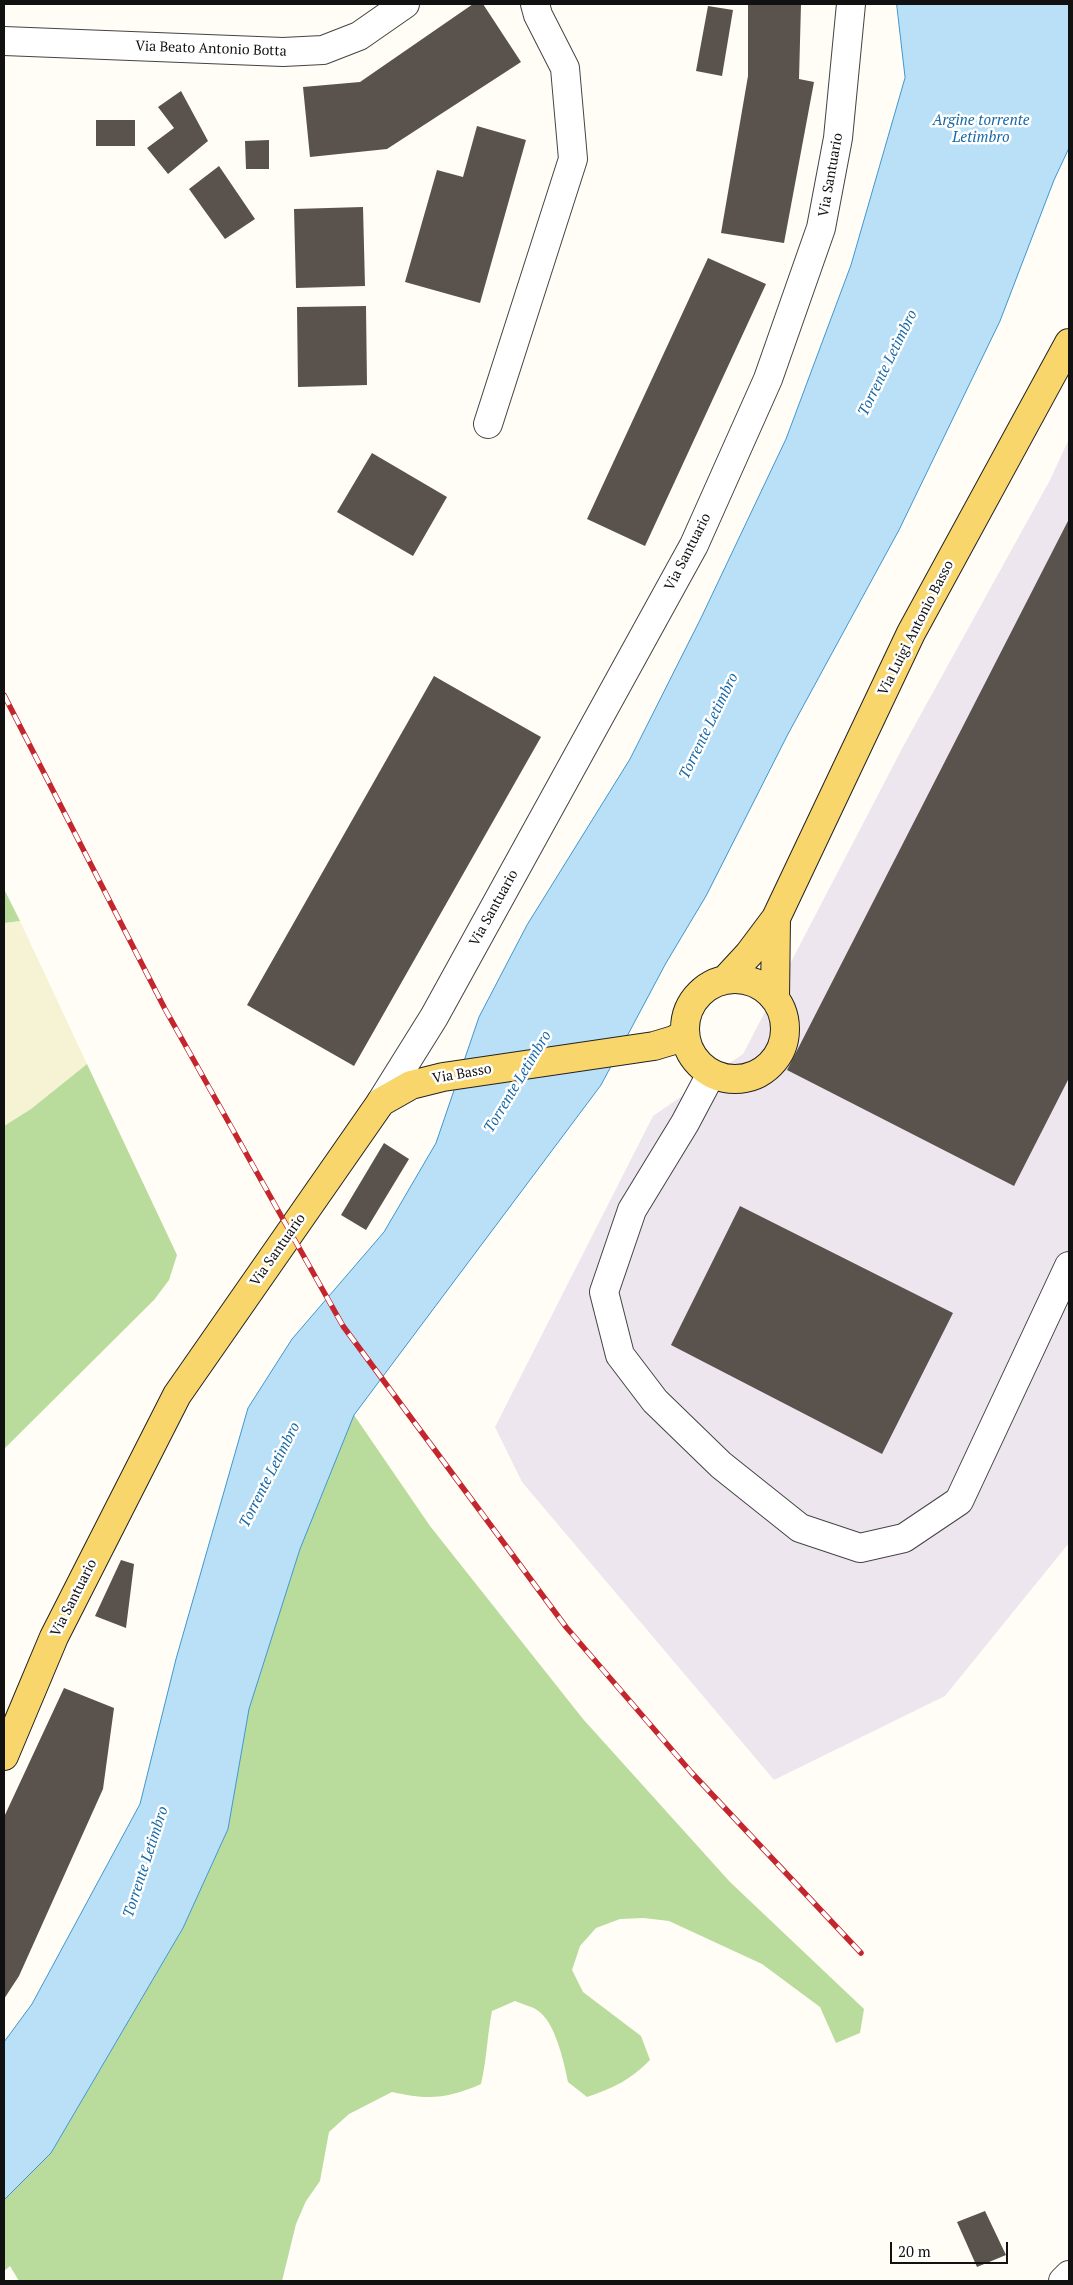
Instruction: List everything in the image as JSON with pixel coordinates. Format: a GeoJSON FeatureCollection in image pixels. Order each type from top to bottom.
{"type":"FeatureCollection","features":[{"type":"Feature","properties":{"kind":"main road","name":"Via Luigi Antonio Basso"},"geometry":{"type":"LineString","coordinates":[[684,1034],[688,1013],[699,994],[710,985],[724,980],[749,954],[776,918],[911,633],[1069,343]]}},
{"type":"Feature","properties":{"kind":"main road","name":"Via Luigi Antonio Basso"},"geometry":{"type":"LineString","coordinates":[[711,1074],[727,1079],[744,1079],[760,1073],[773,1062],[782,1048],[785,1031],[783,1014],[775,999],[776,918]]}},
{"type":"Feature","properties":{"kind":"main road"},"geometry":{"type":"LineString","coordinates":[[724,980],[739,979],[752,982],[765,989],[775,999]]}},
{"type":"Feature","properties":{"kind":"main road","name":"Via Basso"},"geometry":{"type":"LineString","coordinates":[[381,1102],[411,1085],[443,1077],[662,1044],[684,1034]]}},
{"type":"Feature","properties":{"kind":"main road"},"geometry":{"type":"LineString","coordinates":[[684,1034],[688,1050],[698,1064],[711,1074]]}},
{"type":"Feature","properties":{"kind":"main road","name":"Via Santuario"},"geometry":{"type":"LineString","coordinates":[[4,1756],[54,1637],[177,1395],[381,1102]]}},
{"type":"Feature","properties":{"kind":"street","name":"Via Beato Antonio Botta"},"geometry":{"type":"LineString","coordinates":[[4,41],[283,52],[323,50],[359,36],[405,4]]}},
{"type":"Feature","properties":{"kind":"street"},"geometry":{"type":"LineString","coordinates":[[488,424],[572,159],[565,68],[538,16],[535,4]]}},
{"type":"Feature","properties":{"kind":"street","name":"Via Santuario"},"geometry":{"type":"LineString","coordinates":[[381,1102],[434,1017],[694,545],[768,379],[821,228],[838,138],[852,4]]}},
{"type":"Feature","properties":{"kind":"street"},"geometry":{"type":"LineString","coordinates":[[711,1074],[685,1123],[632,1210],[604,1292],[620,1355],[655,1401],[721,1465],[800,1528],[860,1548],[904,1538],[959,1501],[1069,1266]]}},
{"type":"Feature","properties":{"kind":"street"},"geometry":{"type":"LineString","coordinates":[[1063,2281],[1069,2275]]}},
{"type":"Feature","properties":{"kind":"shaded area"},"geometry":{"type":"Polygon","coordinates":[[[1069,439],[1069,1543],[945,1696],[774,1780],[522,1482],[495,1427],[653,1116],[743,1054],[905,743],[1050,480],[1069,439]]]}},
{"type":"Feature","properties":{"kind":"shaded area"},"geometry":{"type":"Polygon","coordinates":[[[20,921],[87,1064],[31,1109],[4,1126],[4,923],[20,921]]]}},
{"type":"Feature","properties":{"kind":"green space"},"geometry":{"type":"Polygon","coordinates":[[[4,889],[20,921],[4,923],[4,889]]]}},
{"type":"Feature","properties":{"kind":"green space"},"geometry":{"type":"Polygon","coordinates":[[[87,1064],[177,1255],[169,1280],[154,1300],[4,1449],[4,1126],[31,1109],[87,1064]]]}},
{"type":"Feature","properties":{"kind":"green space"},"geometry":{"type":"Polygon","coordinates":[[[354,1415],[430,1526],[583,1719],[730,1882],[864,2009],[860,2033],[836,2043],[820,2007],[762,1964],[669,1921],[644,1918],[620,1919],[596,1928],[580,1946],[572,1970],[583,1992],[641,2036],[650,2060],[621,2083],[587,2097],[568,2082],[554,2032],[543,2015],[535,2009],[515,2001],[492,2011],[481,2084],[458,2093],[437,2097],[392,2092],[349,2114],[329,2132],[320,2181],[306,2201],[296,2224],[282,2281],[19,2281],[10,2266],[4,2271],[4,2200],[51,2153],[183,1928],[228,1829],[249,1709],[300,1549],[354,1415]]]}},
{"type":"Feature","properties":{"kind":"water","name":"Argine torrente Letimbro"},"geometry":{"type":"Polygon","coordinates":[[[897,4],[1069,4],[1069,148],[1054,180],[1000,321],[899,530],[788,734],[706,896],[666,963],[601,1085],[354,1415],[300,1549],[249,1709],[228,1829],[183,1928],[51,2153],[4,2200],[4,2042],[32,2004],[140,1804],[176,1659],[248,1408],[292,1339],[384,1232],[436,1143],[479,1017],[527,925],[630,759],[701,618],[786,439],[851,265],[905,78],[897,4]]]}},
{"type":"Feature","properties":{"kind":"building"},"geometry":{"type":"Polygon","coordinates":[[[473,4],[483,4],[521,62],[387,149],[310,157],[303,87],[360,82],[473,4]]]}},
{"type":"Feature","properties":{"kind":"building"},"geometry":{"type":"Polygon","coordinates":[[[748,4],[801,4],[799,79],[814,82],[784,243],[721,233],[748,76],[748,4]]]}},
{"type":"Feature","properties":{"kind":"building"},"geometry":{"type":"Polygon","coordinates":[[[708,6],[733,10],[722,76],[696,71],[708,6]]]}},
{"type":"Feature","properties":{"kind":"building"},"geometry":{"type":"Polygon","coordinates":[[[181,91],[208,141],[168,174],[147,148],[174,128],[158,107],[181,91]]]}},
{"type":"Feature","properties":{"kind":"building"},"geometry":{"type":"Polygon","coordinates":[[[96,120],[135,120],[135,146],[96,146],[96,120]]]}},
{"type":"Feature","properties":{"kind":"building"},"geometry":{"type":"Polygon","coordinates":[[[477,126],[526,140],[480,303],[405,282],[437,170],[463,177],[477,126]]]}},
{"type":"Feature","properties":{"kind":"building"},"geometry":{"type":"Polygon","coordinates":[[[269,140],[269,169],[246,169],[245,141],[269,140]]]}},
{"type":"Feature","properties":{"kind":"building"},"geometry":{"type":"Polygon","coordinates":[[[219,166],[255,219],[225,239],[189,189],[219,166]]]}},
{"type":"Feature","properties":{"kind":"building"},"geometry":{"type":"Polygon","coordinates":[[[363,207],[365,286],[296,288],[294,209],[363,207]]]}},
{"type":"Feature","properties":{"kind":"building"},"geometry":{"type":"Polygon","coordinates":[[[708,258],[766,284],[645,546],[587,519],[708,258]]]}},
{"type":"Feature","properties":{"kind":"building"},"geometry":{"type":"Polygon","coordinates":[[[366,306],[367,385],[298,387],[297,307],[366,306]]]}},
{"type":"Feature","properties":{"kind":"building"},"geometry":{"type":"Polygon","coordinates":[[[372,453],[447,497],[413,556],[337,512],[372,453]]]}},
{"type":"Feature","properties":{"kind":"building"},"geometry":{"type":"Polygon","coordinates":[[[1069,519],[1069,1078],[1014,1186],[787,1070],[1069,519]]]}},
{"type":"Feature","properties":{"kind":"building"},"geometry":{"type":"Polygon","coordinates":[[[434,676],[541,737],[354,1066],[247,1005],[434,676]]]}},
{"type":"Feature","properties":{"kind":"building"},"geometry":{"type":"Polygon","coordinates":[[[384,1143],[409,1159],[366,1230],[341,1215],[384,1143]]]}},
{"type":"Feature","properties":{"kind":"building"},"geometry":{"type":"Polygon","coordinates":[[[740,1206],[953,1313],[882,1454],[671,1345],[740,1206]]]}},
{"type":"Feature","properties":{"kind":"building"},"geometry":{"type":"Polygon","coordinates":[[[121,1560],[134,1564],[126,1628],[95,1616],[121,1560]]]}},
{"type":"Feature","properties":{"kind":"building"},"geometry":{"type":"Polygon","coordinates":[[[64,1688],[114,1708],[103,1789],[19,1976],[4,1999],[4,1817],[64,1688]]]}},
{"type":"Feature","properties":{"kind":"building"},"geometry":{"type":"Polygon","coordinates":[[[985,2211],[1006,2255],[977,2267],[957,2222],[985,2211]]]}},
{"type":"Feature","properties":{"kind":"railway"},"geometry":{"type":"LineString","coordinates":[[4,695],[165,1009],[343,1326],[566,1627],[691,1772],[861,1953]]}},
{"type":"Feature","properties":{"kind":"water label","name":"Torrente Letimbro"},"geometry":{"type":"Point","coordinates":[888,363]}},
{"type":"Feature","properties":{"kind":"water label","name":"Torrente Letimbro"},"geometry":{"type":"Point","coordinates":[709,726]}},
{"type":"Feature","properties":{"kind":"water label","name":"Torrente Letimbro"},"geometry":{"type":"Point","coordinates":[518,1082]}},
{"type":"Feature","properties":{"kind":"water label","name":"Torrente Letimbro"},"geometry":{"type":"Point","coordinates":[270,1475]}},
{"type":"Feature","properties":{"kind":"water label","name":"Torrente Letimbro"},"geometry":{"type":"Point","coordinates":[146,1862]}}]}
